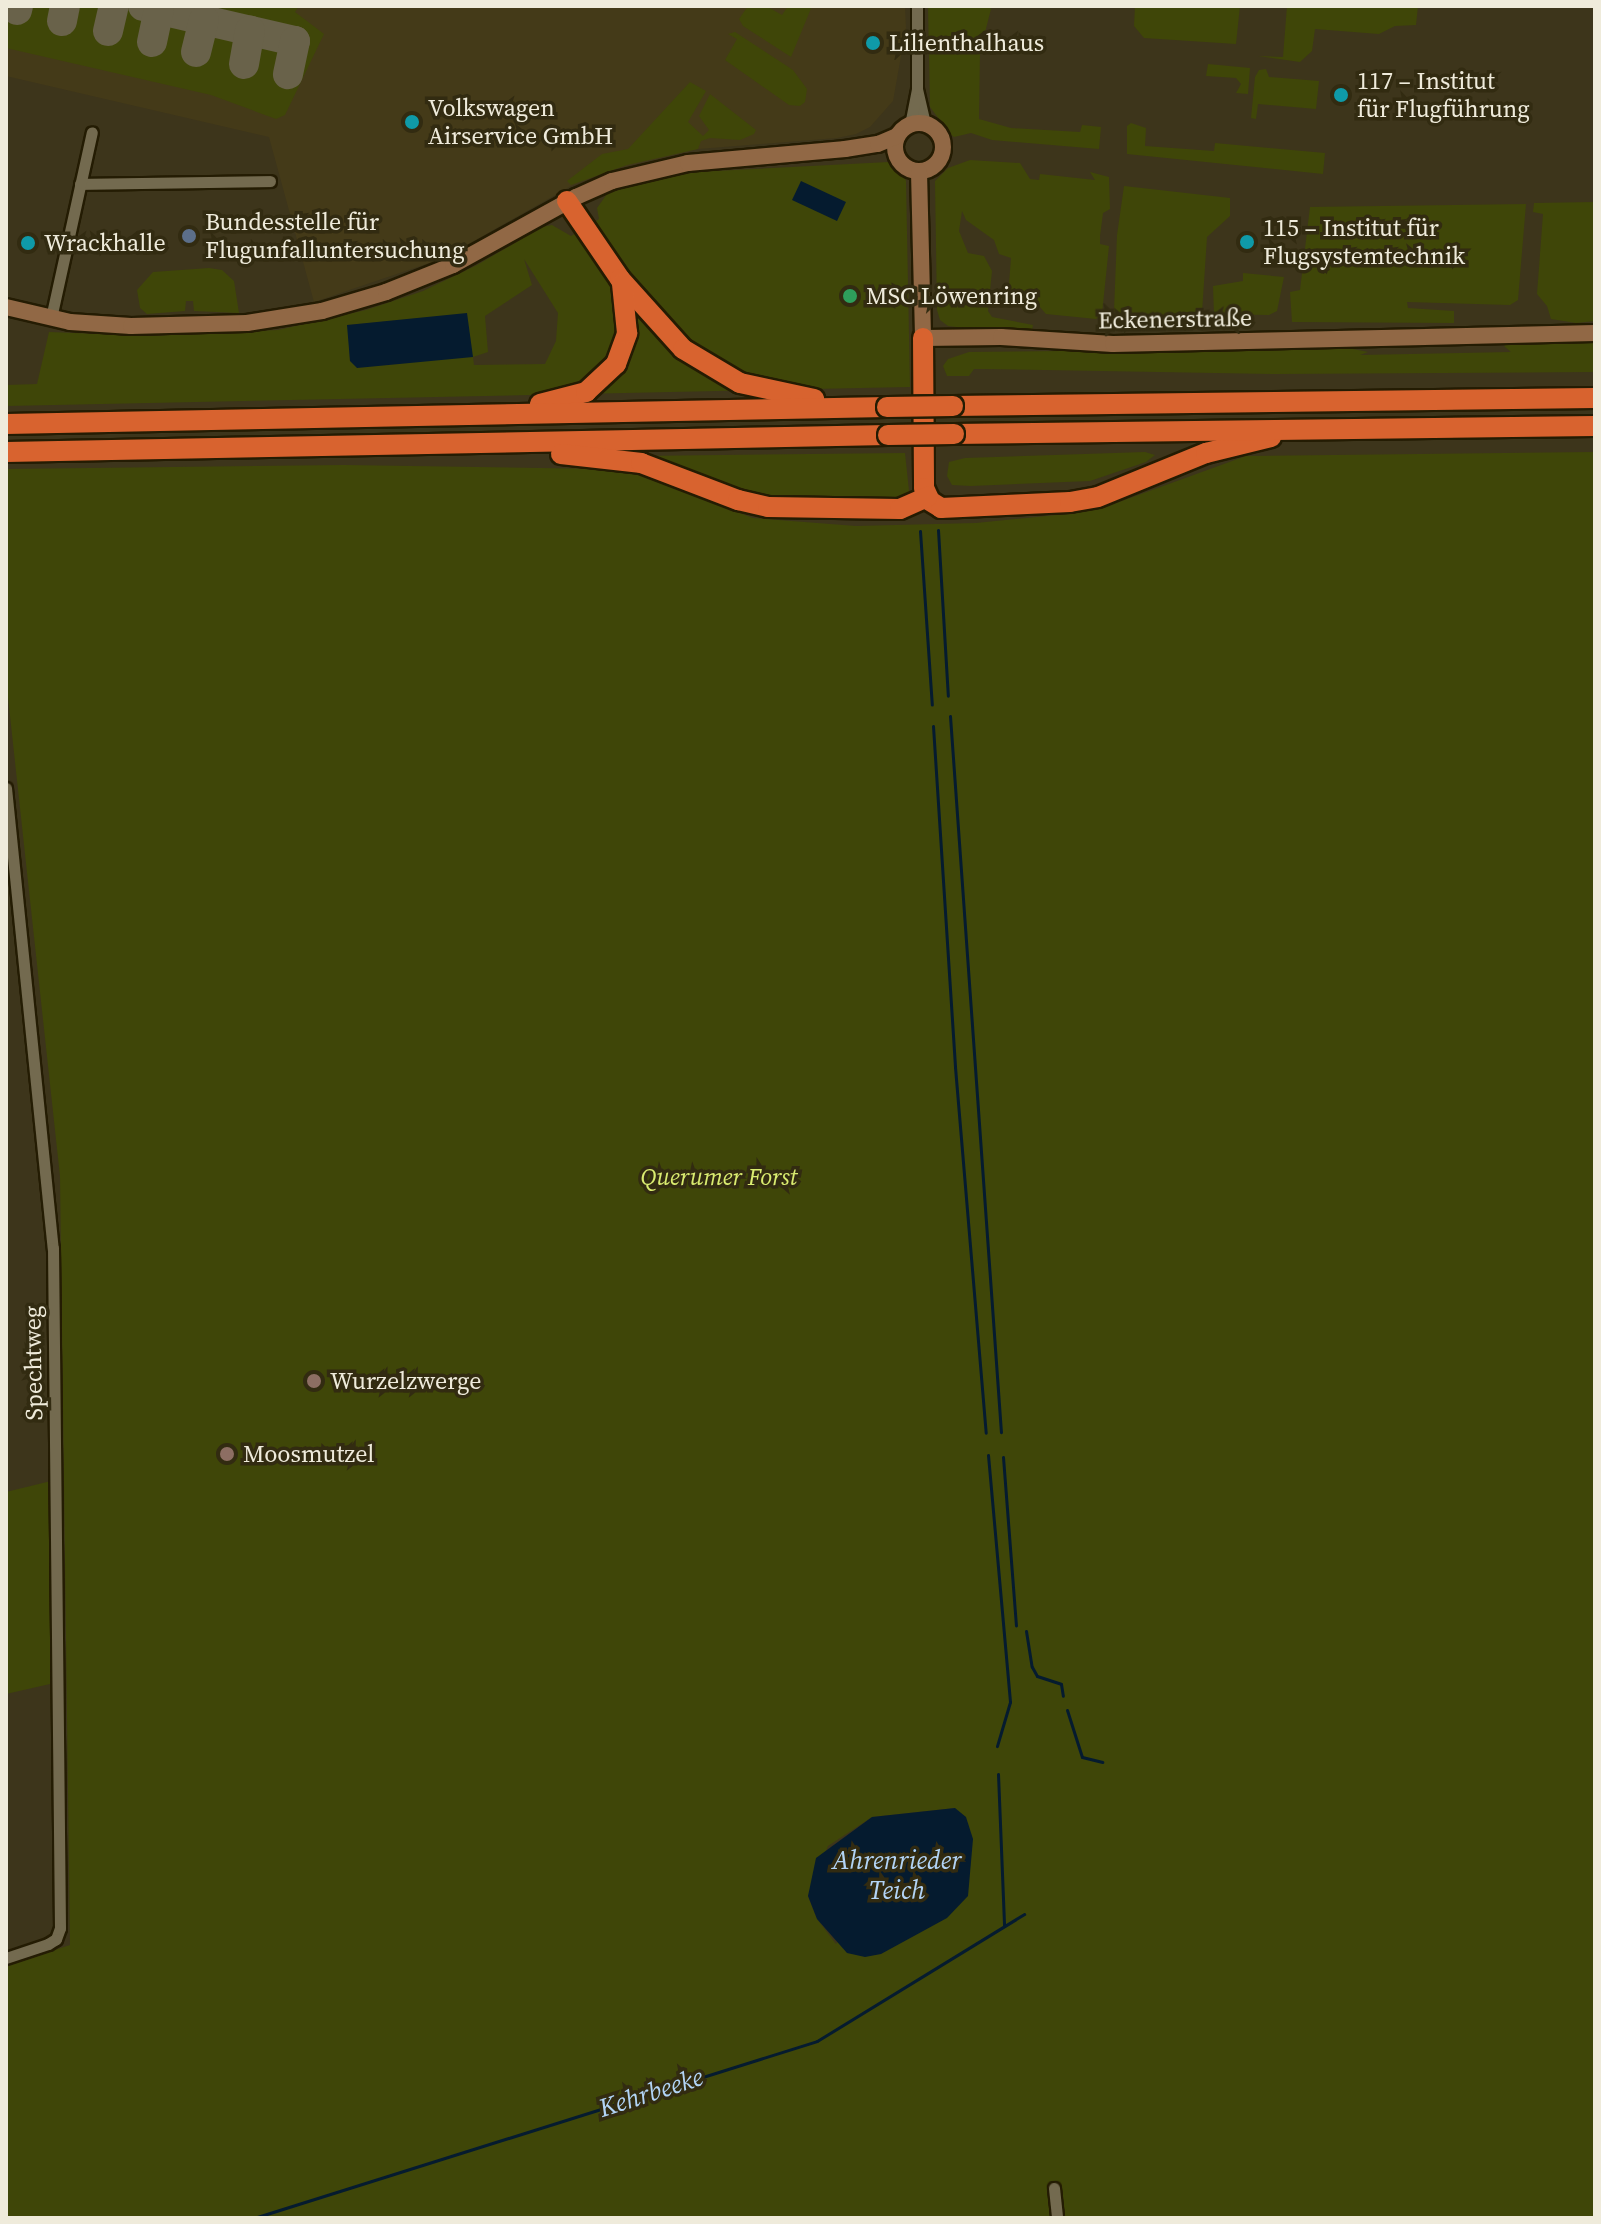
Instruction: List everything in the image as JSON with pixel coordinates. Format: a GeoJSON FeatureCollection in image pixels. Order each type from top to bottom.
{"type":"FeatureCollection","features":[{"type":"Feature","properties":{"kind":"highway"},"geometry":{"type":"LineString","coordinates":[[567,201],[620,279],[673,340],[725,376],[779,394],[882,407]]}},
{"type":"Feature","properties":{"kind":"highway"},"geometry":{"type":"LineString","coordinates":[[473,416],[566,400],[603,380],[616,364],[627,333],[626,301],[620,279]]}},
{"type":"Feature","properties":{"kind":"highway"},"geometry":{"type":"LineString","coordinates":[[923,338],[927,497]]}},
{"type":"Feature","properties":{"kind":"highway"},"geometry":{"type":"LineString","coordinates":[[6,424],[882,407],[1595,398]]}},
{"type":"Feature","properties":{"kind":"highway"},"geometry":{"type":"LineString","coordinates":[[6,452],[1318,427],[1595,426]]}},
{"type":"Feature","properties":{"kind":"highway"},"geometry":{"type":"LineString","coordinates":[[927,497],[946,508],[1084,499],[1119,490],[1206,453],[1318,427]]}},
{"type":"Feature","properties":{"kind":"highway"},"geometry":{"type":"LineString","coordinates":[[506,443],[546,454],[598,456],[641,463],[738,500],[768,507],[906,509],[927,497]]}},
{"type":"Feature","properties":{"kind":"main road"},"geometry":{"type":"LineString","coordinates":[[897,157],[911,128]]}},
{"type":"Feature","properties":{"kind":"main road"},"geometry":{"type":"LineString","coordinates":[[6,307],[51,318],[112,325],[188,326],[247,323],[322,311],[396,289],[453,265],[567,201],[612,181],[668,166],[878,144],[911,128],[939,133],[943,150],[937,164],[919,172],[906,168],[897,157],[845,149]]}},
{"type":"Feature","properties":{"kind":"main road"},"geometry":{"type":"LineString","coordinates":[[919,172],[923,338]]}},
{"type":"Feature","properties":{"kind":"main road","name":"Eckenerstraße"},"geometry":{"type":"LineString","coordinates":[[923,338],[1001,337],[1113,344],[1595,333]]}},
{"type":"Feature","properties":{"kind":"street"},"geometry":{"type":"LineString","coordinates":[[911,128],[917,89],[917,6]]}},
{"type":"Feature","properties":{"kind":"street"},"geometry":{"type":"LineString","coordinates":[[51,318],[92,132]]}},
{"type":"Feature","properties":{"kind":"street"},"geometry":{"type":"LineString","coordinates":[[80,184],[270,181]]}},
{"type":"Feature","properties":{"kind":"street","name":"Spechtweg"},"geometry":{"type":"LineString","coordinates":[[6,788],[53,1248],[60,1641],[60,1928],[56,1939],[6,1958]]}},
{"type":"Feature","properties":{"kind":"street"},"geometry":{"type":"LineString","coordinates":[[1054,2188],[1057,2218]]}},
{"type":"Feature","properties":{"kind":"shaded area"},"geometry":{"type":"Polygon","coordinates":[[[6,6],[905,6],[906,28],[893,101],[870,127],[856,134],[698,149],[614,169],[571,186],[444,258],[314,302],[269,137],[6,76],[6,6]]]}},
{"type":"Feature","properties":{"kind":"green space"},"geometry":{"type":"Polygon","coordinates":[[[6,6],[299,6],[295,12],[324,34],[285,115],[276,119],[211,95],[6,48],[6,6]]]}},
{"type":"Feature","properties":{"kind":"green space"},"geometry":{"type":"Polygon","coordinates":[[[748,6],[766,6],[782,15],[788,6],[812,6],[791,57],[743,26],[739,19],[748,6]]]}},
{"type":"Feature","properties":{"kind":"green space"},"geometry":{"type":"Polygon","coordinates":[[[928,6],[989,6],[991,9],[980,52],[979,119],[1011,128],[1080,132],[1082,125],[1101,127],[1099,149],[992,140],[971,133],[954,137],[950,134],[930,107],[928,6]]]}},
{"type":"Feature","properties":{"kind":"green space"},"geometry":{"type":"Polygon","coordinates":[[[1135,6],[1240,6],[1236,44],[1144,38],[1134,26],[1135,6]]]}},
{"type":"Feature","properties":{"kind":"green space"},"geometry":{"type":"Polygon","coordinates":[[[1287,6],[1418,6],[1416,25],[1395,26],[1379,34],[1315,29],[1312,51],[1300,62],[1258,56],[1283,57],[1287,6]]]}},
{"type":"Feature","properties":{"kind":"green space"},"geometry":{"type":"Polygon","coordinates":[[[735,32],[793,70],[807,89],[805,102],[800,106],[789,105],[725,60],[737,39],[728,34],[735,32]]]}},
{"type":"Feature","properties":{"kind":"green space"},"geometry":{"type":"Polygon","coordinates":[[[1208,64],[1250,68],[1248,94],[1236,93],[1241,84],[1236,78],[1206,76],[1208,64]]]}},
{"type":"Feature","properties":{"kind":"green space"},"geometry":{"type":"Polygon","coordinates":[[[1266,69],[1269,77],[1319,81],[1316,109],[1258,104],[1256,119],[1251,118],[1255,77],[1259,70],[1266,69]]]}},
{"type":"Feature","properties":{"kind":"green space"},"geometry":{"type":"Polygon","coordinates":[[[690,82],[706,91],[688,122],[703,136],[709,130],[699,116],[710,94],[756,130],[754,134],[740,140],[710,138],[701,141],[698,149],[627,165],[571,185],[567,181],[602,154],[628,149],[690,82]]]}},
{"type":"Feature","properties":{"kind":"green space"},"geometry":{"type":"Polygon","coordinates":[[[1131,123],[1146,128],[1145,146],[1214,151],[1215,143],[1325,153],[1323,174],[1127,154],[1127,126],[1131,123]]]}},
{"type":"Feature","properties":{"kind":"green space"},"geometry":{"type":"Polygon","coordinates":[[[970,160],[1020,163],[1030,179],[1039,180],[1040,174],[1095,180],[1090,172],[1109,177],[1110,209],[1103,213],[1100,244],[1109,246],[1102,314],[1096,319],[1046,314],[1039,306],[1013,303],[1008,297],[1011,258],[999,254],[994,240],[966,220],[962,211],[959,231],[968,253],[984,256],[992,271],[988,311],[992,317],[1033,325],[1032,330],[965,328],[948,326],[940,320],[937,310],[935,181],[948,168],[970,160]]]}},
{"type":"Feature","properties":{"kind":"green space"},"geometry":{"type":"Polygon","coordinates":[[[889,162],[900,168],[906,181],[910,387],[6,406],[6,385],[37,384],[49,332],[149,336],[278,330],[366,310],[423,291],[477,265],[542,227],[552,225],[571,236],[599,219],[597,208],[607,194],[635,184],[696,172],[889,162]],[[524,259],[532,285],[485,316],[488,352],[473,357],[474,365],[545,364],[556,341],[558,313],[524,259]],[[467,314],[348,325],[350,361],[467,314]]]}},
{"type":"Feature","properties":{"kind":"green space"},"geometry":{"type":"Polygon","coordinates":[[[1124,186],[1230,198],[1230,216],[1207,237],[1202,313],[1197,317],[1124,318],[1114,311],[1117,235],[1124,186]]]}},
{"type":"Feature","properties":{"kind":"green space"},"geometry":{"type":"Polygon","coordinates":[[[1595,202],[1595,321],[1576,323],[1551,319],[1547,306],[1537,294],[1543,214],[1533,212],[1534,203],[1595,202]]]}},
{"type":"Feature","properties":{"kind":"green space"},"geometry":{"type":"Polygon","coordinates":[[[1526,204],[1518,300],[1510,305],[1407,302],[1408,308],[1454,311],[1454,323],[1292,322],[1290,292],[1300,290],[1310,207],[1526,204]]]}},
{"type":"Feature","properties":{"kind":"green space"},"geometry":{"type":"Polygon","coordinates":[[[222,270],[234,281],[239,313],[194,311],[193,301],[186,301],[185,311],[147,314],[140,308],[137,290],[153,272],[222,270]]]}},
{"type":"Feature","properties":{"kind":"green space"},"geometry":{"type":"Polygon","coordinates":[[[1243,273],[1284,277],[1277,311],[1269,315],[1214,314],[1213,286],[1243,281],[1243,273]]]}},
{"type":"Feature","properties":{"kind":"green space"},"geometry":{"type":"Polygon","coordinates":[[[1595,340],[1595,372],[1275,374],[974,369],[969,376],[947,376],[943,366],[948,359],[969,352],[1348,348],[1368,352],[1360,355],[1511,352],[1504,346],[1512,341],[1595,340]]]}},
{"type":"Feature","properties":{"kind":"green space"},"geometry":{"type":"Polygon","coordinates":[[[1145,452],[1155,455],[1146,462],[1090,481],[971,486],[952,485],[947,476],[949,462],[965,458],[1145,452]]]}},
{"type":"Feature","properties":{"kind":"green space","name":"Querumer Forst"},"geometry":{"type":"Polygon","coordinates":[[[1595,452],[1595,2218],[6,2218],[6,1966],[70,1945],[60,1176],[6,679],[6,469],[344,465],[604,469],[639,475],[753,518],[856,526],[976,523],[1067,514],[1108,506],[1246,456],[1595,452]],[[955,1808],[872,1817],[828,1846],[808,1896],[817,1919],[836,1944],[955,1808]]]}},
{"type":"Feature","properties":{"kind":"green space"},"geometry":{"type":"Polygon","coordinates":[[[905,453],[910,500],[803,500],[762,495],[638,456],[905,453]]]}},
{"type":"Feature","properties":{"kind":"green space"},"geometry":{"type":"Polygon","coordinates":[[[51,1481],[50,1684],[6,1694],[6,1492],[51,1481]]]}},
{"type":"Feature","properties":{"kind":"water"},"geometry":{"type":"Polygon","coordinates":[[[801,181],[846,202],[837,221],[792,200],[801,181]]]}},
{"type":"Feature","properties":{"kind":"water"},"geometry":{"type":"Polygon","coordinates":[[[467,313],[473,357],[357,368],[350,361],[347,325],[467,313]]]}},
{"type":"Feature","properties":{"kind":"water","name":"Ahrenrieder Teich"},"geometry":{"type":"Polygon","coordinates":[[[955,1808],[966,1817],[973,1839],[968,1896],[947,1918],[881,1954],[865,1957],[847,1953],[817,1919],[808,1896],[816,1858],[872,1817],[955,1808]]]}},
{"type":"Feature","properties":{"kind":"waterway"},"geometry":{"type":"LineString","coordinates":[[938,530],[948,696]]}},
{"type":"Feature","properties":{"kind":"waterway"},"geometry":{"type":"LineString","coordinates":[[920,531],[932,705]]}},
{"type":"Feature","properties":{"kind":"waterway"},"geometry":{"type":"LineString","coordinates":[[950,716],[1001,1432]]}},
{"type":"Feature","properties":{"kind":"waterway"},"geometry":{"type":"LineString","coordinates":[[933,726],[955,1067],[986,1433]]}},
{"type":"Feature","properties":{"kind":"waterway"},"geometry":{"type":"LineString","coordinates":[[988,1455],[1010,1702],[997,1746]]}},
{"type":"Feature","properties":{"kind":"waterway"},"geometry":{"type":"LineString","coordinates":[[1003,1457],[1016,1625]]}},
{"type":"Feature","properties":{"kind":"waterway"},"geometry":{"type":"LineString","coordinates":[[1026,1631],[1032,1667],[1037,1676],[1061,1684],[1063,1696]]}},
{"type":"Feature","properties":{"kind":"waterway"},"geometry":{"type":"LineString","coordinates":[[1067,1710],[1082,1757],[1102,1762]]}},
{"type":"Feature","properties":{"kind":"waterway"},"geometry":{"type":"LineString","coordinates":[[998,1774],[1004,1926]]}},
{"type":"Feature","properties":{"kind":"waterway","name":"Kehrbeeke"},"geometry":{"type":"LineString","coordinates":[[254,2218],[817,2041],[1024,1914]]}},
{"type":"Feature","properties":{"kind":"taxiway"},"geometry":{"type":"LineString","coordinates":[[17,10],[18,6]]}},
{"type":"Feature","properties":{"kind":"taxiway"},"geometry":{"type":"LineString","coordinates":[[62,21],[65,6]]}},
{"type":"Feature","properties":{"kind":"taxiway"},"geometry":{"type":"LineString","coordinates":[[108,31],[114,6]]}},
{"type":"Feature","properties":{"kind":"taxiway"},"geometry":{"type":"LineString","coordinates":[[143,6],[295,41],[288,74]]}},
{"type":"Feature","properties":{"kind":"taxiway"},"geometry":{"type":"LineString","coordinates":[[152,42],[159,10]]}},
{"type":"Feature","properties":{"kind":"taxiway"},"geometry":{"type":"LineString","coordinates":[[196,52],[204,20]]}},
{"type":"Feature","properties":{"kind":"taxiway"},"geometry":{"type":"LineString","coordinates":[[244,64],[250,31]]}},
{"type":"Feature","properties":{"kind":"place","name":"Lilienthalhaus"},"geometry":{"type":"Point","coordinates":[873,43]}},
{"type":"Feature","properties":{"kind":"place","name":"117 – Institut für Flugführung"},"geometry":{"type":"Point","coordinates":[1341,95]}},
{"type":"Feature","properties":{"kind":"place","name":"Volkswagen Airservice GmbH"},"geometry":{"type":"Point","coordinates":[412,122]}},
{"type":"Feature","properties":{"kind":"place","name":"Bundesstelle für Flugunfalluntersuchung"},"geometry":{"type":"Point","coordinates":[189,236]}},
{"type":"Feature","properties":{"kind":"place","name":"115 – Institut für Flugsystemtechnik"},"geometry":{"type":"Point","coordinates":[1247,242]}},
{"type":"Feature","properties":{"kind":"place","name":"Wrackhalle"},"geometry":{"type":"Point","coordinates":[28,243]}},
{"type":"Feature","properties":{"kind":"place","name":"MSC Löwenring"},"geometry":{"type":"Point","coordinates":[850,296]}},
{"type":"Feature","properties":{"kind":"place","name":"Wurzelzwerge"},"geometry":{"type":"Point","coordinates":[314,1381]}},
{"type":"Feature","properties":{"kind":"place","name":"Moosmutzel"},"geometry":{"type":"Point","coordinates":[227,1454]}}]}
